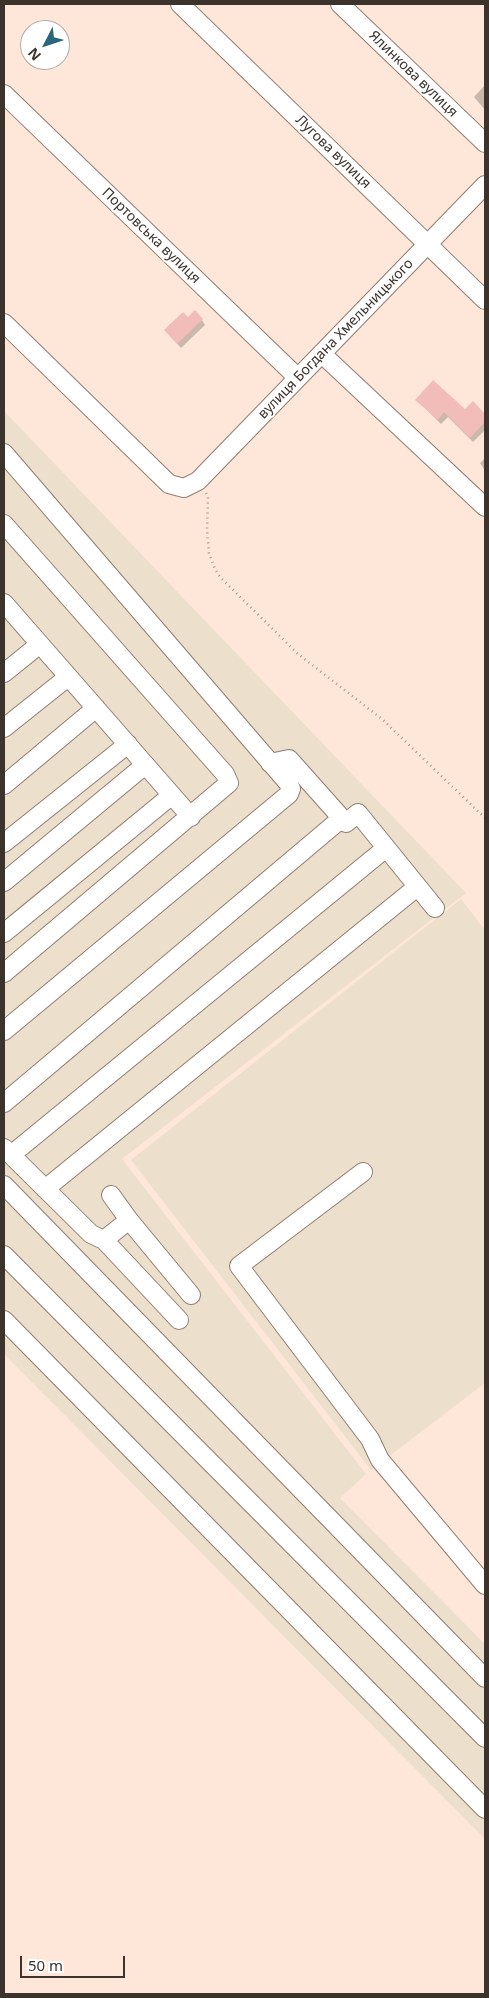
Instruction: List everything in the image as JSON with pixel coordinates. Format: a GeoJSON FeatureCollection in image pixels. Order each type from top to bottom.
{"type":"FeatureCollection","features":[{"type":"Feature","properties":{"kind":"street","name":"Лугова вулиця"},"geometry":{"type":"LineString","coordinates":[[180,4],[485,300]]}},
{"type":"Feature","properties":{"kind":"street","name":"Ялинкова вулиця"},"geometry":{"type":"LineString","coordinates":[[340,4],[485,144]]}},
{"type":"Feature","properties":{"kind":"street","name":"Портовська вулиця"},"geometry":{"type":"LineString","coordinates":[[4,94],[298,378]]}},
{"type":"Feature","properties":{"kind":"street","name":"вулиця Богдана Хмельницького"},"geometry":{"type":"LineString","coordinates":[[191,485],[322,354],[485,185]]}},
{"type":"Feature","properties":{"kind":"street"},"geometry":{"type":"LineString","coordinates":[[4,323],[169,484],[191,485]]}},
{"type":"Feature","properties":{"kind":"street"},"geometry":{"type":"LineString","coordinates":[[322,354],[485,507]]}},
{"type":"Feature","properties":{"kind":"street"},"geometry":{"type":"LineString","coordinates":[[4,453],[288,783],[291,789],[288,794],[4,1031]]}},
{"type":"Feature","properties":{"kind":"street"},"geometry":{"type":"LineString","coordinates":[[4,524],[225,774],[229,783],[4,973]]}},
{"type":"Feature","properties":{"kind":"street"},"geometry":{"type":"LineString","coordinates":[[6,609],[40,644],[191,817]]}},
{"type":"Feature","properties":{"kind":"street"},"geometry":{"type":"LineString","coordinates":[[4,673],[40,644]]}},
{"type":"Feature","properties":{"kind":"street"},"geometry":{"type":"LineString","coordinates":[[4,728],[68,677]]}},
{"type":"Feature","properties":{"kind":"street"},"geometry":{"type":"LineString","coordinates":[[4,784],[96,708]]}},
{"type":"Feature","properties":{"kind":"street"},"geometry":{"type":"LineString","coordinates":[[4,843],[128,744]]}},
{"type":"Feature","properties":{"kind":"street"},"geometry":{"type":"LineString","coordinates":[[270,763],[289,759],[346,823],[358,813],[434,908]]}},
{"type":"Feature","properties":{"kind":"street"},"geometry":{"type":"LineString","coordinates":[[4,882],[145,765]]}},
{"type":"Feature","properties":{"kind":"street"},"geometry":{"type":"LineString","coordinates":[[4,932],[172,795]]}},
{"type":"Feature","properties":{"kind":"street"},"geometry":{"type":"LineString","coordinates":[[4,1103],[342,818]]}},
{"type":"Feature","properties":{"kind":"street"},"geometry":{"type":"LineString","coordinates":[[179,1320],[104,1240],[91,1234],[8,1151],[386,848]]}},
{"type":"Feature","properties":{"kind":"street"},"geometry":{"type":"LineString","coordinates":[[45,1189],[417,886]]}},
{"type":"Feature","properties":{"kind":"street"},"geometry":{"type":"LineString","coordinates":[[363,1172],[239,1266],[370,1439],[380,1460],[485,1585]]}},
{"type":"Feature","properties":{"kind":"street"},"geometry":{"type":"LineString","coordinates":[[4,1185],[485,1678]]}},
{"type":"Feature","properties":{"kind":"street"},"geometry":{"type":"LineString","coordinates":[[111,1195],[129,1220],[191,1295]]}},
{"type":"Feature","properties":{"kind":"street"},"geometry":{"type":"LineString","coordinates":[[104,1240],[129,1220]]}},
{"type":"Feature","properties":{"kind":"street"},"geometry":{"type":"LineString","coordinates":[[4,1255],[485,1738]]}},
{"type":"Feature","properties":{"kind":"street"},"geometry":{"type":"LineString","coordinates":[[4,1320],[485,1809]]}},
{"type":"Feature","properties":{"kind":"path"},"geometry":{"type":"LineString","coordinates":[[191,485],[208,496],[207,530],[209,553],[220,577],[298,654],[382,719],[485,818]]}},
{"type":"Feature","properties":{"kind":"shaded area"},"geometry":{"type":"Polygon","coordinates":[[[4,411],[466,893],[122,1159],[366,1474],[340,1498],[485,1644],[485,1839],[4,1354],[4,411]]]}},
{"type":"Feature","properties":{"kind":"shaded area"},"geometry":{"type":"Polygon","coordinates":[[[461,899],[485,930],[485,1383],[371,1470],[131,1160],[461,899]]]}},
{"type":"Feature","properties":{"kind":"building"},"geometry":{"type":"Polygon","coordinates":[[[195,310],[203,319],[177,344],[164,330],[183,312],[188,317],[195,310]]]}},
{"type":"Feature","properties":{"kind":"building"},"geometry":{"type":"Polygon","coordinates":[[[433,380],[465,409],[473,401],[485,414],[485,422],[470,438],[444,412],[438,420],[415,400],[433,380]]]}}]}
